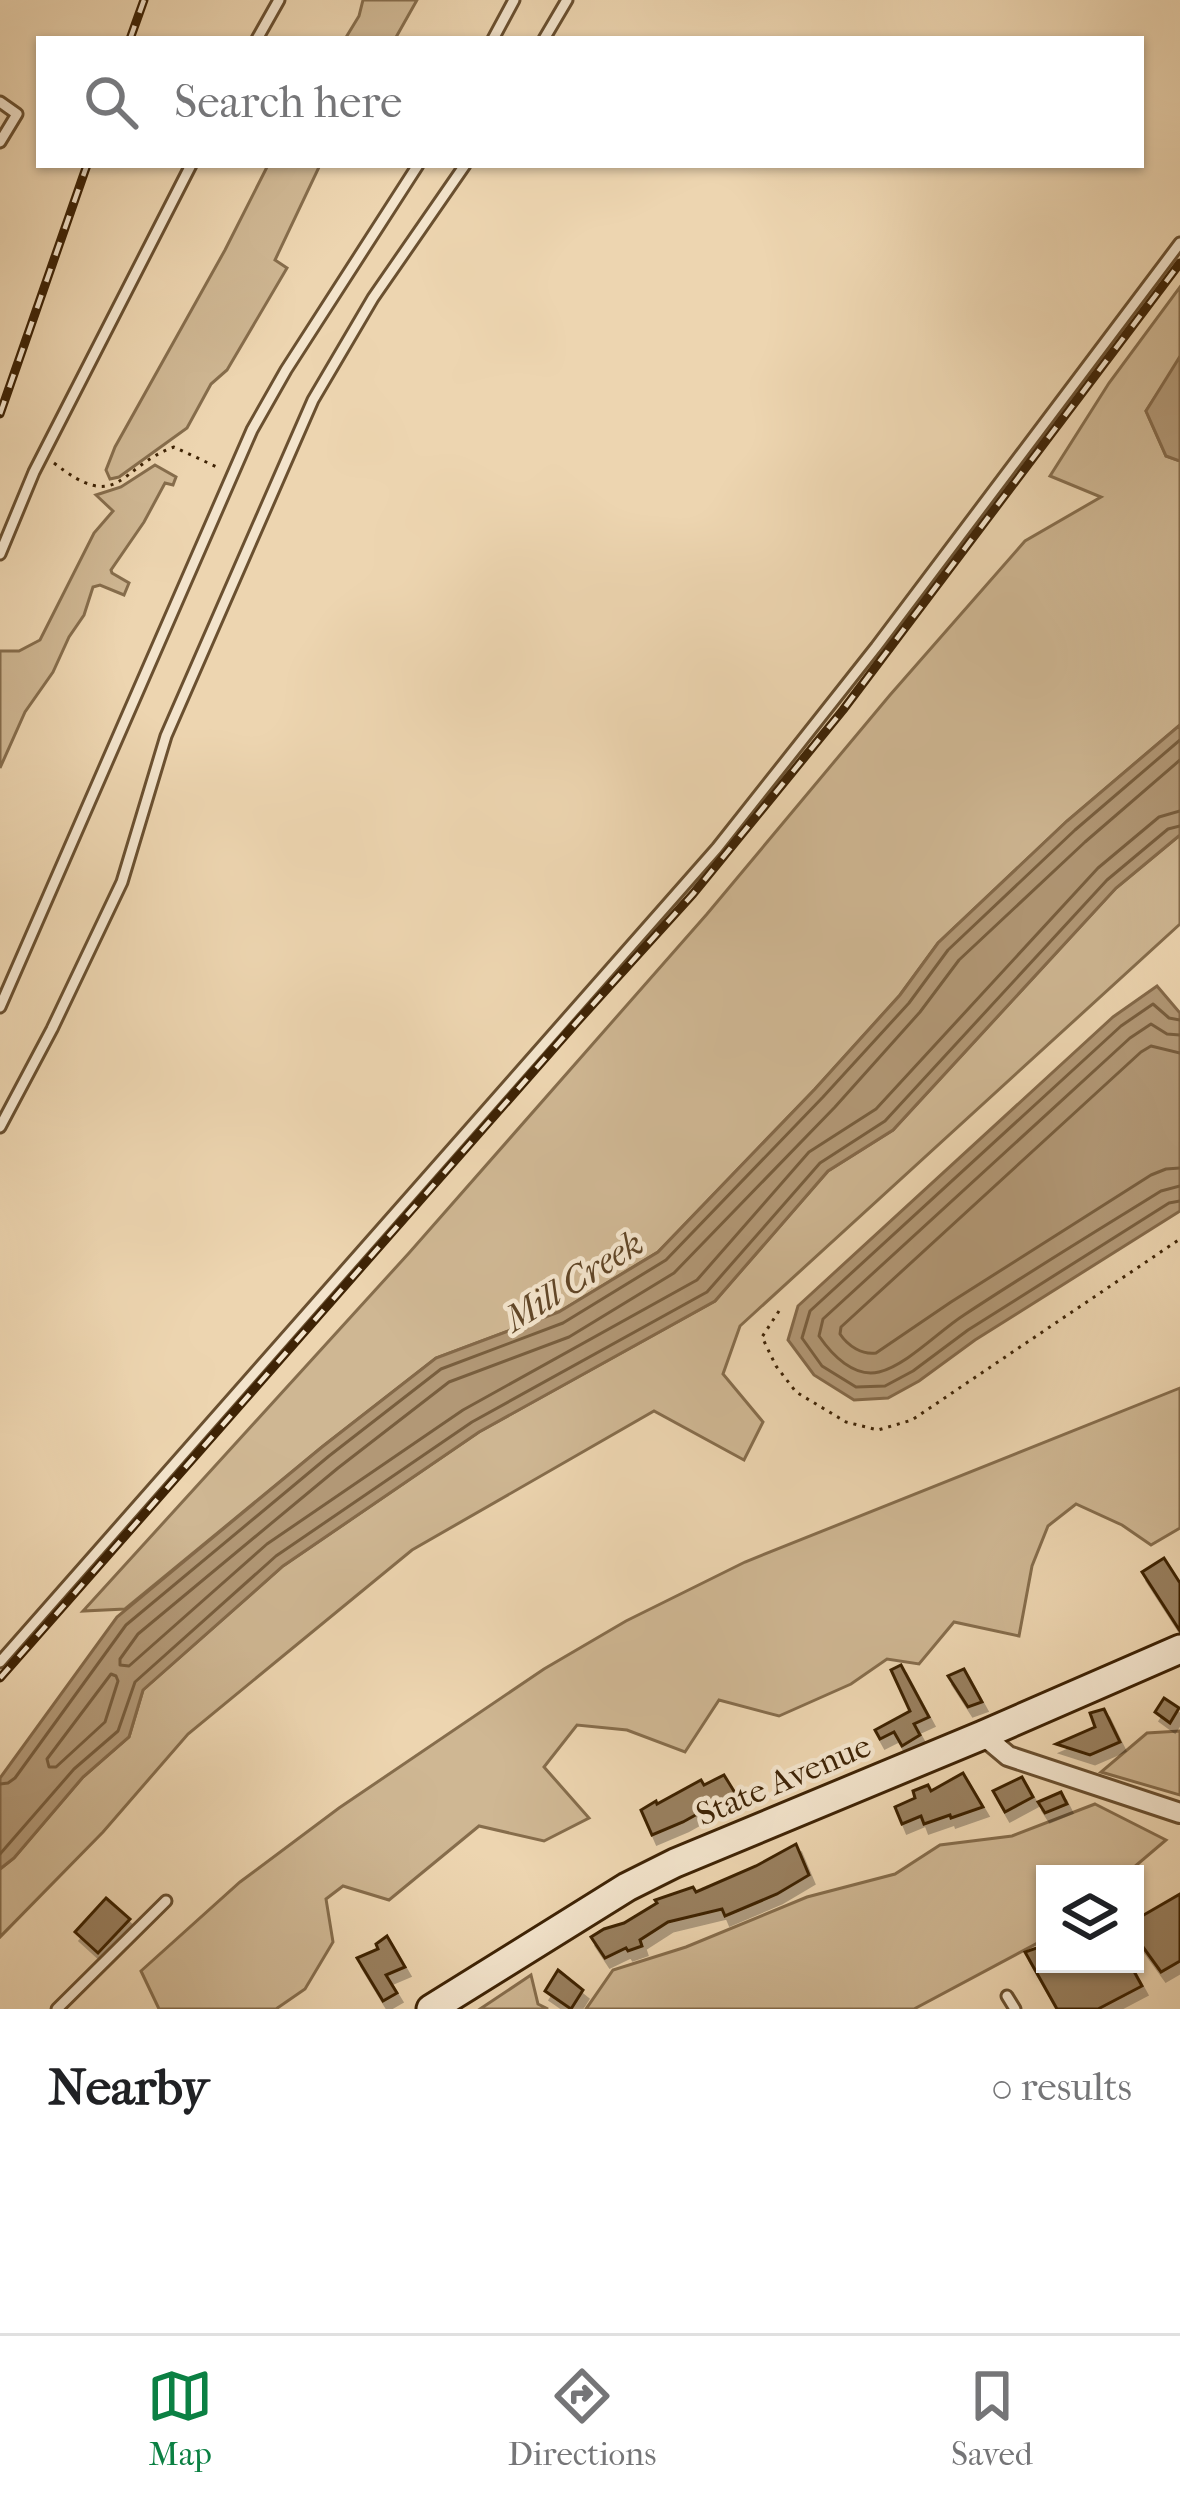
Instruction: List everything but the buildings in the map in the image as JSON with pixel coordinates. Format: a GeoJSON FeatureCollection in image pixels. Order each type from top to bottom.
{"type":"FeatureCollection","features":[{"type":"Feature","properties":{"kind":"main road","name":"State Avenue"},"geometry":{"type":"LineString","coordinates":[[436,2008],[627,1887],[675,1863],[1180,1649]]}},
{"type":"Feature","properties":{"kind":"street"},"geometry":{"type":"LineString","coordinates":[[983,1736],[1008,1756],[1180,1813]]}},
{"type":"Feature","properties":{"kind":"lane"},"geometry":{"type":"LineString","coordinates":[[259,36],[279,0]]}},
{"type":"Feature","properties":{"kind":"lane"},"geometry":{"type":"LineString","coordinates":[[495,36],[514,0]]}},
{"type":"Feature","properties":{"kind":"lane"},"geometry":{"type":"LineString","coordinates":[[546,36],[567,0]]}},
{"type":"Feature","properties":{"kind":"lane"},"geometry":{"type":"LineString","coordinates":[[0,102],[17,115],[0,142]]}},
{"type":"Feature","properties":{"kind":"lane"},"geometry":{"type":"LineString","coordinates":[[0,554],[43,454],[188,168]]}},
{"type":"Feature","properties":{"kind":"lane"},"geometry":{"type":"LineString","coordinates":[[0,1007],[252,430],[416,168]]}},
{"type":"Feature","properties":{"kind":"lane"},"geometry":{"type":"LineString","coordinates":[[0,1127],[117,895],[166,736],[303,421],[340,350],[463,168]]}},
{"type":"Feature","properties":{"kind":"lane"},"geometry":{"type":"LineString","coordinates":[[0,1662],[717,848],[876,647],[1180,243]]}},
{"type":"Feature","properties":{"kind":"lane"},"geometry":{"type":"LineString","coordinates":[[57,2009],[166,1901]]}},
{"type":"Feature","properties":{"kind":"lane"},"geometry":{"type":"LineString","coordinates":[[1007,1996],[1015,2009]]}},
{"type":"Feature","properties":{"kind":"path"},"geometry":{"type":"LineString","coordinates":[[43,454],[93,486],[116,484],[174,447],[233,475]]}},
{"type":"Feature","properties":{"kind":"path"},"geometry":{"type":"LineString","coordinates":[[779,1311],[762,1337],[796,1392],[846,1422],[878,1430],[911,1420],[1180,1239]]}},
{"type":"Feature","properties":{"kind":"shaded area"},"geometry":{"type":"Polygon","coordinates":[[[363,0],[417,0],[397,36],[347,36],[363,0]]]}},
{"type":"Feature","properties":{"kind":"shaded area"},"geometry":{"type":"Polygon","coordinates":[[[266,168],[319,168],[275,260],[287,268],[227,370],[211,384],[187,428],[110,479],[106,470],[115,447],[266,168]]]}},
{"type":"Feature","properties":{"kind":"shaded area"},"geometry":{"type":"Polygon","coordinates":[[[1180,287],[1180,359],[1146,411],[1166,456],[1180,461],[1180,725],[1067,821],[938,943],[900,995],[815,1089],[658,1252],[559,1312],[436,1358],[125,1609],[83,1611],[409,1253],[1025,541],[1101,497],[1050,476],[1109,383],[1180,287]]]}},
{"type":"Feature","properties":{"kind":"shaded area"},"geometry":{"type":"Polygon","coordinates":[[[155,465],[176,477],[173,485],[165,483],[111,570],[129,583],[124,595],[100,585],[93,587],[84,615],[25,712],[0,768],[0,651],[19,651],[40,640],[94,533],[113,511],[96,495],[121,487],[155,465]]]}},
{"type":"Feature","properties":{"kind":"shaded area"},"geometry":{"type":"Polygon","coordinates":[[[1180,835],[1180,924],[740,1326],[723,1374],[763,1422],[744,1460],[654,1411],[412,1550],[188,1734],[103,1832],[0,1937],[0,1869],[83,1777],[129,1737],[143,1690],[283,1566],[479,1432],[715,1301],[828,1171],[893,1130],[1116,888],[1180,835]]]}},
{"type":"Feature","properties":{"kind":"shaded area"},"geometry":{"type":"Polygon","coordinates":[[[1180,1388],[1180,1528],[1151,1545],[1122,1525],[1076,1504],[1048,1526],[1032,1566],[1019,1636],[954,1622],[919,1664],[887,1659],[851,1684],[779,1716],[719,1700],[685,1752],[627,1730],[577,1725],[544,1767],[589,1818],[544,1841],[479,1826],[389,1900],[343,1886],[326,1899],[333,1942],[305,1989],[276,2009],[159,2009],[141,1971],[240,1882],[339,1808],[544,1669],[626,1621],[745,1562],[1180,1388]]]}},
{"type":"Feature","properties":{"kind":"shaded area"},"geometry":{"type":"Polygon","coordinates":[[[1180,1731],[1180,1795],[1101,1772],[1147,1733],[1180,1731]]]}},
{"type":"Feature","properties":{"kind":"shaded area"},"geometry":{"type":"Polygon","coordinates":[[[1095,1804],[1166,1840],[1137,1865],[1036,1865],[1036,1944],[914,2009],[586,2009],[613,1970],[686,1947],[807,1897],[895,1874],[940,1845],[1012,1836],[1095,1804]]]}},
{"type":"Feature","properties":{"kind":"shaded area"},"geometry":{"type":"Polygon","coordinates":[[[531,1975],[538,2004],[548,2009],[480,2009],[531,1975]]]}},
{"type":"Feature","properties":{"kind":"water"},"geometry":{"type":"Polygon","coordinates":[[[1179,358],[1180,461],[1166,456],[1146,411],[1179,358]]]}},
{"type":"Feature","properties":{"kind":"water"},"geometry":{"type":"Polygon","coordinates":[[[1180,725],[1180,835],[1116,888],[893,1130],[828,1171],[715,1301],[479,1432],[283,1566],[143,1690],[129,1737],[83,1777],[0,1869],[0,1778],[117,1617],[436,1358],[559,1312],[658,1252],[815,1089],[900,995],[938,943],[1067,821],[1180,725]]]}},
{"type":"Feature","properties":{"kind":"water"},"geometry":{"type":"Polygon","coordinates":[[[1157,986],[1180,1013],[1180,1211],[888,1398],[854,1400],[814,1375],[788,1340],[798,1306],[1113,1017],[1157,986]]]}},
{"type":"Feature","properties":{"kind":"railway"},"geometry":{"type":"LineString","coordinates":[[131,36],[144,0]]}},
{"type":"Feature","properties":{"kind":"railway"},"geometry":{"type":"LineString","coordinates":[[0,414],[86,168]]}},
{"type":"Feature","properties":{"kind":"railway"},"geometry":{"type":"LineString","coordinates":[[0,1678],[693,894],[843,710],[1180,263]]}},
{"type":"Feature","properties":{"kind":"water label","name":"Mill Creek"},"geometry":{"type":"Point","coordinates":[573,1280]}}]}
